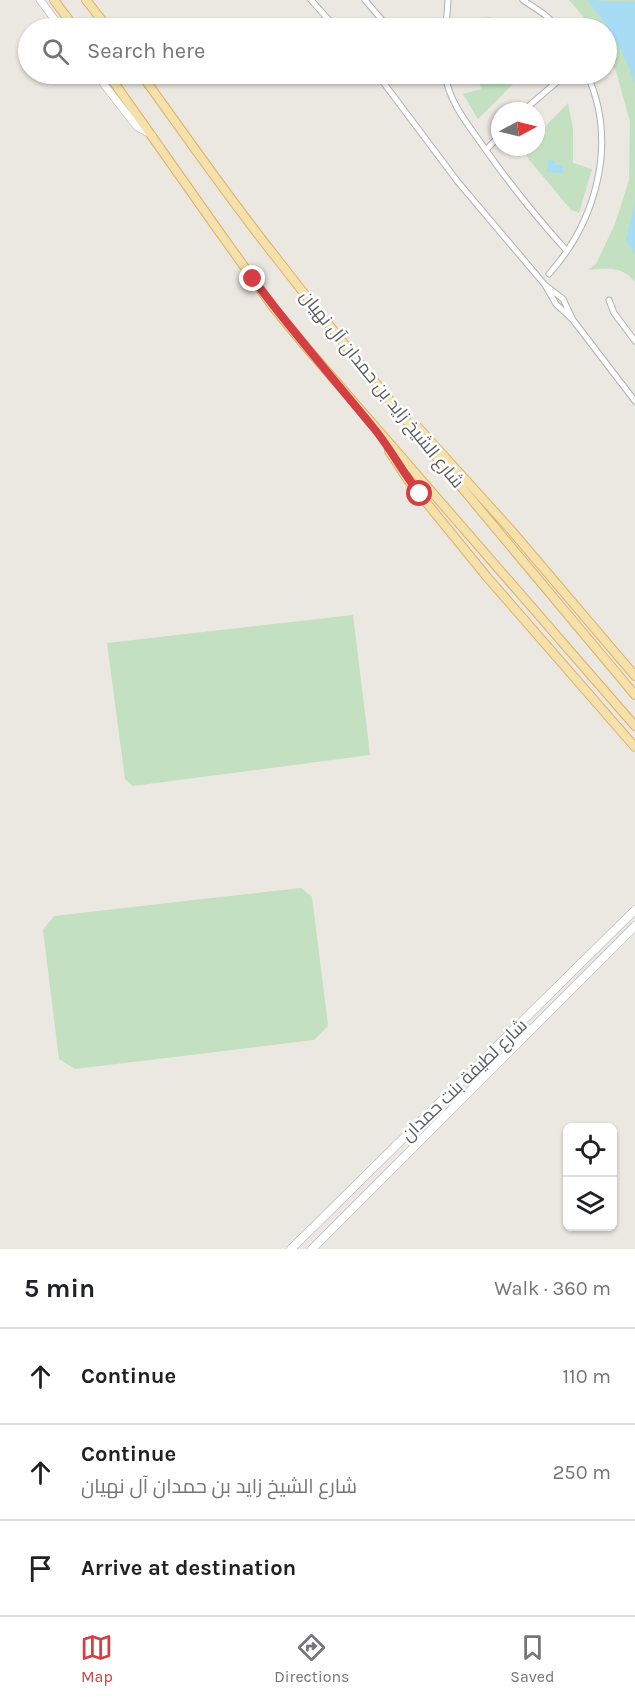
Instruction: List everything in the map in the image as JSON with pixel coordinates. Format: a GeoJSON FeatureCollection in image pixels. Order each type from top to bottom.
{"type":"FeatureCollection","features":[{"type":"Feature","properties":{"kind":"main road"},"geometry":{"type":"LineString","coordinates":[[54,0],[68,18]]}},
{"type":"Feature","properties":{"kind":"main road"},"geometry":{"type":"LineString","coordinates":[[86,0],[100,18]]}},
{"type":"Feature","properties":{"kind":"main road","name":"شارع الشيخ زايد بن حمدان آل نهيان"},"geometry":{"type":"LineString","coordinates":[[115,84],[273,307],[374,428],[635,726]]}},
{"type":"Feature","properties":{"kind":"main road","name":"شارع الشيخ زايد بن حمدان آل نهيان"},"geometry":{"type":"LineString","coordinates":[[148,84],[276,259],[635,695]]}},
{"type":"Feature","properties":{"kind":"main road"},"geometry":{"type":"LineString","coordinates":[[401,413],[440,450],[536,558],[635,676]]}},
{"type":"Feature","properties":{"kind":"main road"},"geometry":{"type":"LineString","coordinates":[[374,428],[408,480],[487,578],[635,747]]}},
{"type":"Feature","properties":{"kind":"main road","name":"شارع لطيفة بنت حمدان"},"geometry":{"type":"LineString","coordinates":[[291,1249],[635,910]]}},
{"type":"Feature","properties":{"kind":"main road","name":"شارع لطيفة بنت حمدان"},"geometry":{"type":"LineString","coordinates":[[312,1249],[635,926]]}},
{"type":"Feature","properties":{"kind":"street"},"geometry":{"type":"LineString","coordinates":[[40,0],[54,18]]}},
{"type":"Feature","properties":{"kind":"street"},"geometry":{"type":"LineString","coordinates":[[311,0],[327,18]]}},
{"type":"Feature","properties":{"kind":"street"},"geometry":{"type":"LineString","coordinates":[[366,0],[380,18]]}},
{"type":"Feature","properties":{"kind":"street"},"geometry":{"type":"LineString","coordinates":[[446,18],[447,0]]}},
{"type":"Feature","properties":{"kind":"street"},"geometry":{"type":"LineString","coordinates":[[522,0],[548,18]]}},
{"type":"Feature","properties":{"kind":"street"},"geometry":{"type":"LineString","coordinates":[[104,84],[137,127],[152,135]]}},
{"type":"Feature","properties":{"kind":"street"},"geometry":{"type":"LineString","coordinates":[[388,84],[458,182],[545,285],[563,299],[573,320],[635,401]]}},
{"type":"Feature","properties":{"kind":"street"},"geometry":{"type":"LineString","coordinates":[[448,84],[453,101],[486,150],[519,195],[567,251]]}},
{"type":"Feature","properties":{"kind":"street"},"geometry":{"type":"LineString","coordinates":[[533,102],[554,84]]}},
{"type":"Feature","properties":{"kind":"street"},"geometry":{"type":"LineString","coordinates":[[549,274],[567,251],[588,212],[600,166],[602,135],[595,92],[591,84]]}},
{"type":"Feature","properties":{"kind":"street"},"geometry":{"type":"LineString","coordinates":[[486,150],[491,145]]}},
{"type":"Feature","properties":{"kind":"street"},"geometry":{"type":"LineString","coordinates":[[609,300],[614,313],[635,341]]}},
{"type":"Feature","properties":{"kind":"green space"},"geometry":{"type":"Polygon","coordinates":[[[569,0],[635,0],[635,282],[619,270],[588,270],[596,264],[615,224],[629,180],[630,122],[617,75],[617,18],[584,18],[569,0]]]}},
{"type":"Feature","properties":{"kind":"green space"},"geometry":{"type":"Polygon","coordinates":[[[480,84],[513,84],[495,102],[491,102],[491,106],[478,119],[463,94],[481,89],[480,84]]]}},
{"type":"Feature","properties":{"kind":"green space"},"geometry":{"type":"Polygon","coordinates":[[[568,103],[573,129],[573,163],[592,169],[579,213],[571,210],[526,156],[545,156],[545,127],[568,103]]]}},
{"type":"Feature","properties":{"kind":"green space"},"geometry":{"type":"Polygon","coordinates":[[[353,615],[370,755],[133,786],[125,779],[107,643],[353,615]]]}},
{"type":"Feature","properties":{"kind":"green space"},"geometry":{"type":"Polygon","coordinates":[[[301,888],[312,897],[328,1026],[314,1040],[75,1069],[59,1059],[43,930],[54,916],[301,888]]]}},
{"type":"Feature","properties":{"kind":"water"},"geometry":{"type":"Polygon","coordinates":[[[587,0],[635,2],[635,84],[617,44],[617,18],[601,18],[587,0]]]}},
{"type":"Feature","properties":{"kind":"water"},"geometry":{"type":"Polygon","coordinates":[[[548,160],[555,161],[555,165],[563,165],[563,173],[547,172],[548,160]]]}},
{"type":"Feature","properties":{"kind":"water"},"geometry":{"type":"Polygon","coordinates":[[[635,202],[635,255],[626,240],[635,202]]]}},
{"type":"Feature","properties":{"kind":"route"},"geometry":{"type":"LineString","coordinates":[[253,279],[273,307],[374,428],[408,480],[420,494]]}}]}
